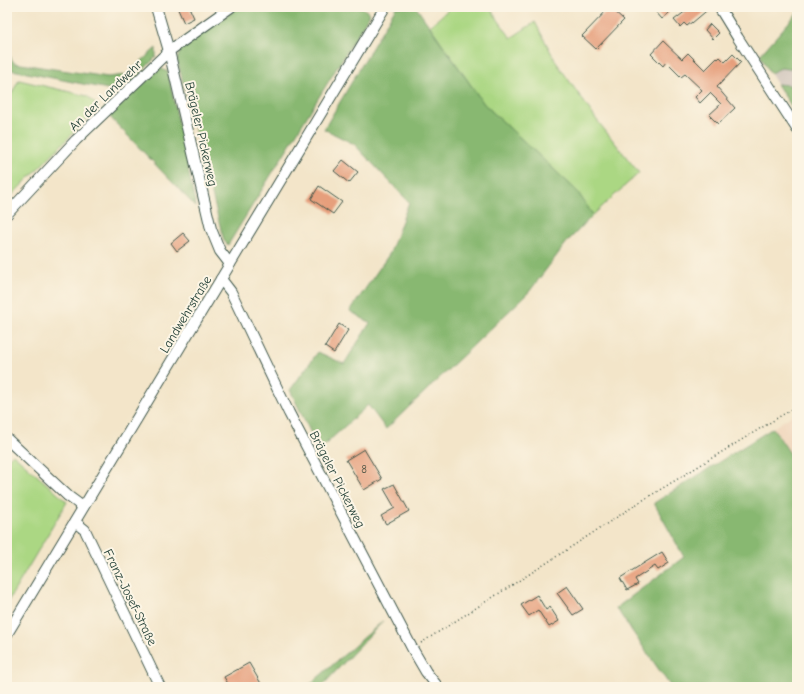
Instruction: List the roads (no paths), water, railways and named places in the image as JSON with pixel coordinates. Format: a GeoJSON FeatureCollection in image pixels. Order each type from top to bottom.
{"type":"FeatureCollection","features":[{"type":"Feature","properties":{"kind":"street","name":"Brägeler Pickerweg"},"geometry":{"type":"LineString","coordinates":[[156,7],[169,51],[211,229],[220,251],[230,264]]}},
{"type":"Feature","properties":{"kind":"street","name":"An der Landwehr"},"geometry":{"type":"LineString","coordinates":[[7,214],[76,140],[169,51],[231,7]]}},
{"type":"Feature","properties":{"kind":"street","name":"Landwehrstraße"},"geometry":{"type":"LineString","coordinates":[[7,634],[385,7]]}},
{"type":"Feature","properties":{"kind":"street"},"geometry":{"type":"LineString","coordinates":[[719,7],[797,129]]}},
{"type":"Feature","properties":{"kind":"street","name":"Brägeler Pickerweg"},"geometry":{"type":"LineString","coordinates":[[221,279],[231,292],[289,413],[412,648],[426,672],[438,687]]}},
{"type":"Feature","properties":{"kind":"street"},"geometry":{"type":"LineString","coordinates":[[7,439],[68,496],[84,507]]}},
{"type":"Feature","properties":{"kind":"street","name":"Franz-Josef-Straße"},"geometry":{"type":"LineString","coordinates":[[74,522],[85,530],[160,687]]}}]}
